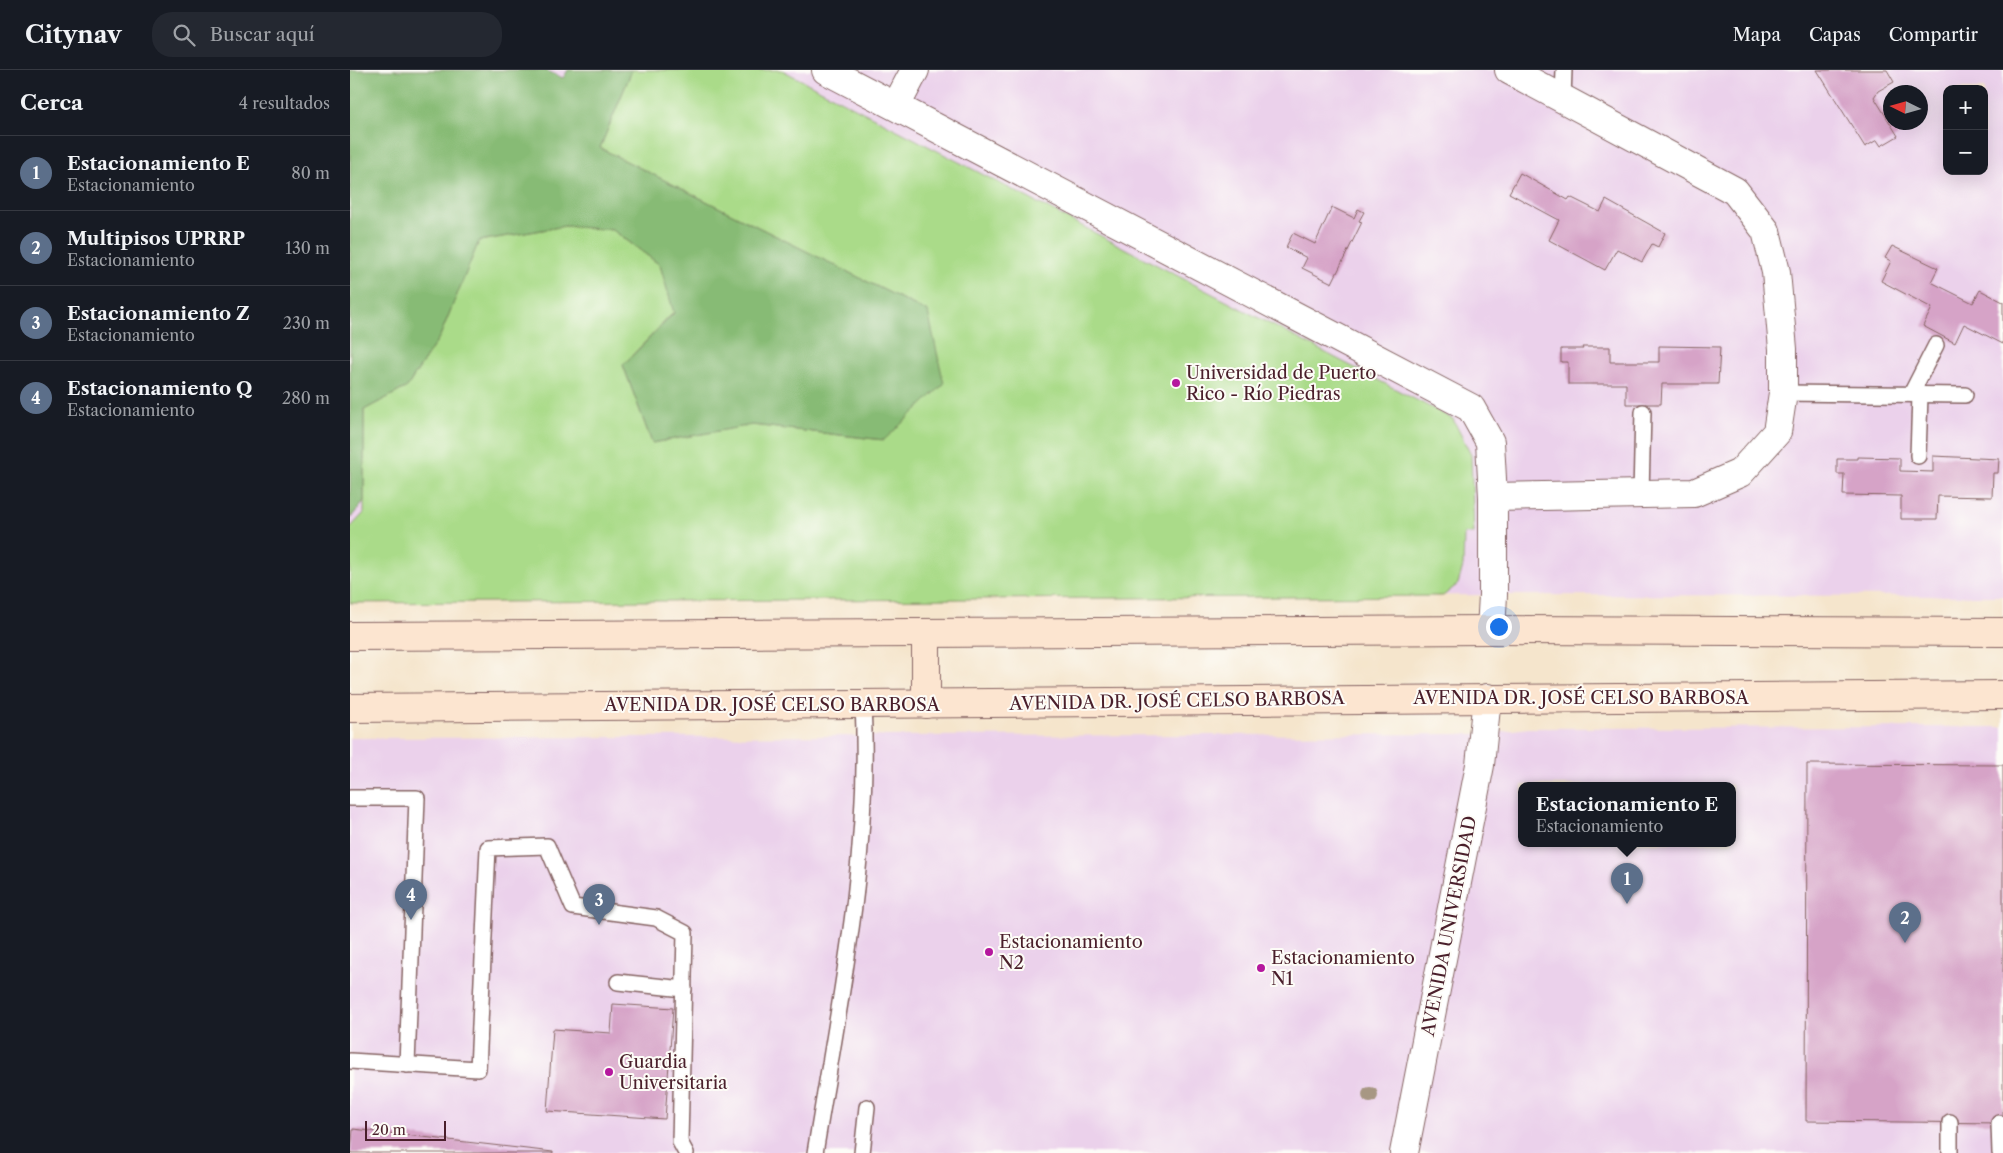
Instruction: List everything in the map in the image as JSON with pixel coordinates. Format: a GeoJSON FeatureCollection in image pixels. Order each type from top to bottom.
{"type":"FeatureCollection","features":[{"type":"Feature","properties":{"kind":"main road"},"geometry":{"type":"LineString","coordinates":[[350,636],[1491,630],[2003,632]]}},
{"type":"Feature","properties":{"kind":"main road"},"geometry":{"type":"LineString","coordinates":[[926,633],[926,704]]}},
{"type":"Feature","properties":{"kind":"main road","name":"AVENIDA DR. JOSÉ CELSO BARBOSA"},"geometry":{"type":"LineString","coordinates":[[350,708],[2003,695]]}},
{"type":"Feature","properties":{"kind":"street"},"geometry":{"type":"LineString","coordinates":[[826,70],[1471,408],[1490,442],[1493,498],[1494,596],[1491,630]]}},
{"type":"Feature","properties":{"kind":"street"},"geometry":{"type":"LineString","coordinates":[[896,106],[916,70]]}},
{"type":"Feature","properties":{"kind":"street"},"geometry":{"type":"LineString","coordinates":[[1493,498],[1694,493],[1740,473],[1777,432],[1783,393],[1783,349],[1776,272],[1766,230],[1735,191],[1509,70]]}},
{"type":"Feature","properties":{"kind":"street","name":"AVENIDA UNIVERSIDAD"},"geometry":{"type":"LineString","coordinates":[[1404,1153],[1478,774],[1487,698]]}},
{"type":"Feature","properties":{"kind":"lane"},"geometry":{"type":"LineString","coordinates":[[1563,98],[1564,70]]}},
{"type":"Feature","properties":{"kind":"lane"},"geometry":{"type":"LineString","coordinates":[[1918,456],[1916,394],[1936,345]]}},
{"type":"Feature","properties":{"kind":"lane"},"geometry":{"type":"LineString","coordinates":[[1783,393],[1965,395]]}},
{"type":"Feature","properties":{"kind":"lane"},"geometry":{"type":"LineString","coordinates":[[1641,494],[1644,412]]}},
{"type":"Feature","properties":{"kind":"lane"},"geometry":{"type":"LineString","coordinates":[[815,1153],[850,936],[862,811],[863,704]]}},
{"type":"Feature","properties":{"kind":"lane"},"geometry":{"type":"LineString","coordinates":[[350,798],[417,798],[407,1066]]}},
{"type":"Feature","properties":{"kind":"lane"},"geometry":{"type":"LineString","coordinates":[[350,1060],[407,1066],[478,1069],[488,848],[547,846],[573,907],[656,918],[685,933],[680,1142],[686,1153]]}},
{"type":"Feature","properties":{"kind":"lane"},"geometry":{"type":"LineString","coordinates":[[618,982],[684,989]]}},
{"type":"Feature","properties":{"kind":"lane"},"geometry":{"type":"LineString","coordinates":[[862,1153],[867,1108]]}},
{"type":"Feature","properties":{"kind":"lane"},"geometry":{"type":"LineString","coordinates":[[1950,1122],[1950,1153]]}},
{"type":"Feature","properties":{"kind":"lane"},"geometry":{"type":"LineString","coordinates":[[1999,1123],[2000,1153]]}},
{"type":"Feature","properties":{"kind":"shaded area","name":"Universidad de Puerto Rico - Río Piedras"},"geometry":{"type":"Polygon","coordinates":[[[350,70],[2003,70],[2003,596],[1493,595],[350,603],[350,70]]]}},
{"type":"Feature","properties":{"kind":"shaded area"},"geometry":{"type":"Polygon","coordinates":[[[2003,727],[2003,1153],[350,1153],[350,738],[1483,734],[1528,728],[2003,727]]]}},
{"type":"Feature","properties":{"kind":"green space"},"geometry":{"type":"Polygon","coordinates":[[[350,70],[545,70],[563,78],[568,70],[632,70],[600,148],[928,312],[944,384],[884,440],[752,425],[652,443],[623,365],[674,313],[660,265],[613,230],[565,226],[479,241],[440,336],[407,387],[364,410],[364,501],[350,519],[350,70]]]}},
{"type":"Feature","properties":{"kind":"green space"},"geometry":{"type":"Polygon","coordinates":[[[632,70],[782,70],[1453,419],[1471,455],[1474,533],[1464,534],[1463,566],[1458,584],[1443,596],[350,603],[350,528],[364,513],[364,410],[407,387],[440,336],[479,241],[565,226],[613,230],[660,265],[674,312],[623,365],[652,443],[751,425],[884,440],[928,312],[600,148],[632,70]]]}},
{"type":"Feature","properties":{"kind":"building"},"geometry":{"type":"Polygon","coordinates":[[[1817,70],[1887,70],[1894,82],[1883,85],[1883,88],[1874,97],[1883,112],[1883,130],[1894,130],[1898,136],[1881,146],[1877,140],[1865,147],[1817,70]]]}},
{"type":"Feature","properties":{"kind":"building"},"geometry":{"type":"Polygon","coordinates":[[[1520,173],[1568,200],[1570,197],[1600,212],[1606,200],[1665,233],[1658,247],[1652,244],[1642,262],[1617,249],[1605,270],[1549,240],[1559,220],[1509,193],[1520,173]]]}},
{"type":"Feature","properties":{"kind":"building"},"geometry":{"type":"Polygon","coordinates":[[[1332,207],[1354,218],[1358,209],[1364,212],[1359,221],[1362,222],[1332,283],[1302,268],[1307,258],[1286,247],[1293,233],[1315,244],[1332,207]]]}},
{"type":"Feature","properties":{"kind":"building"},"geometry":{"type":"Polygon","coordinates":[[[1892,246],[1938,268],[1931,282],[1973,303],[1980,290],[2003,302],[2003,344],[1964,324],[1955,343],[1923,326],[1932,308],[1881,281],[1891,261],[1885,258],[1892,246]]]}},
{"type":"Feature","properties":{"kind":"building"},"geometry":{"type":"Polygon","coordinates":[[[1659,346],[1720,347],[1718,384],[1662,384],[1661,404],[1626,404],[1626,384],[1568,384],[1568,362],[1561,362],[1561,349],[1610,347],[1610,362],[1659,362],[1659,346]]]}},
{"type":"Feature","properties":{"kind":"building"},"geometry":{"type":"Polygon","coordinates":[[[1933,456],[1999,459],[1998,473],[1993,473],[1992,497],[1938,496],[1937,519],[1901,519],[1901,496],[1843,495],[1844,474],[1837,474],[1837,459],[1858,459],[1858,457],[1900,458],[1900,471],[1933,472],[1933,456]]]}},
{"type":"Feature","properties":{"kind":"building"},"geometry":{"type":"Polygon","coordinates":[[[1807,764],[2003,765],[2003,1123],[1806,1121],[1807,764]]]}},
{"type":"Feature","properties":{"kind":"building","name":"Guardia Universitaria"},"geometry":{"type":"Polygon","coordinates":[[[613,1004],[673,1008],[665,1119],[547,1111],[553,1029],[611,1033],[613,1004]]]}},
{"type":"Feature","properties":{"kind":"building"},"geometry":{"type":"Polygon","coordinates":[[[353,1129],[553,1152],[553,1153],[351,1153],[353,1129]]]}},
{"type":"Feature","properties":{"kind":"place","name":"Universidad de Puerto Rico - Río Piedras"},"geometry":{"type":"Point","coordinates":[1176,383]}},
{"type":"Feature","properties":{"kind":"place","name":"Estacionamiento E"},"geometry":{"type":"Point","coordinates":[1627,904]}},
{"type":"Feature","properties":{"kind":"place","name":"Estacionamiento Q"},"geometry":{"type":"Point","coordinates":[411,920]}},
{"type":"Feature","properties":{"kind":"place","name":"Estacionamiento Z"},"geometry":{"type":"Point","coordinates":[599,925]}},
{"type":"Feature","properties":{"kind":"place","name":"Multipisos UPRRP"},"geometry":{"type":"Point","coordinates":[1905,943]}},
{"type":"Feature","properties":{"kind":"place","name":"Estacionamiento N2"},"geometry":{"type":"Point","coordinates":[989,952]}},
{"type":"Feature","properties":{"kind":"place","name":"Estacionamiento N1"},"geometry":{"type":"Point","coordinates":[1261,968]}},
{"type":"Feature","properties":{"kind":"place","name":"Guardia Universitaria"},"geometry":{"type":"Point","coordinates":[609,1072]}}]}
